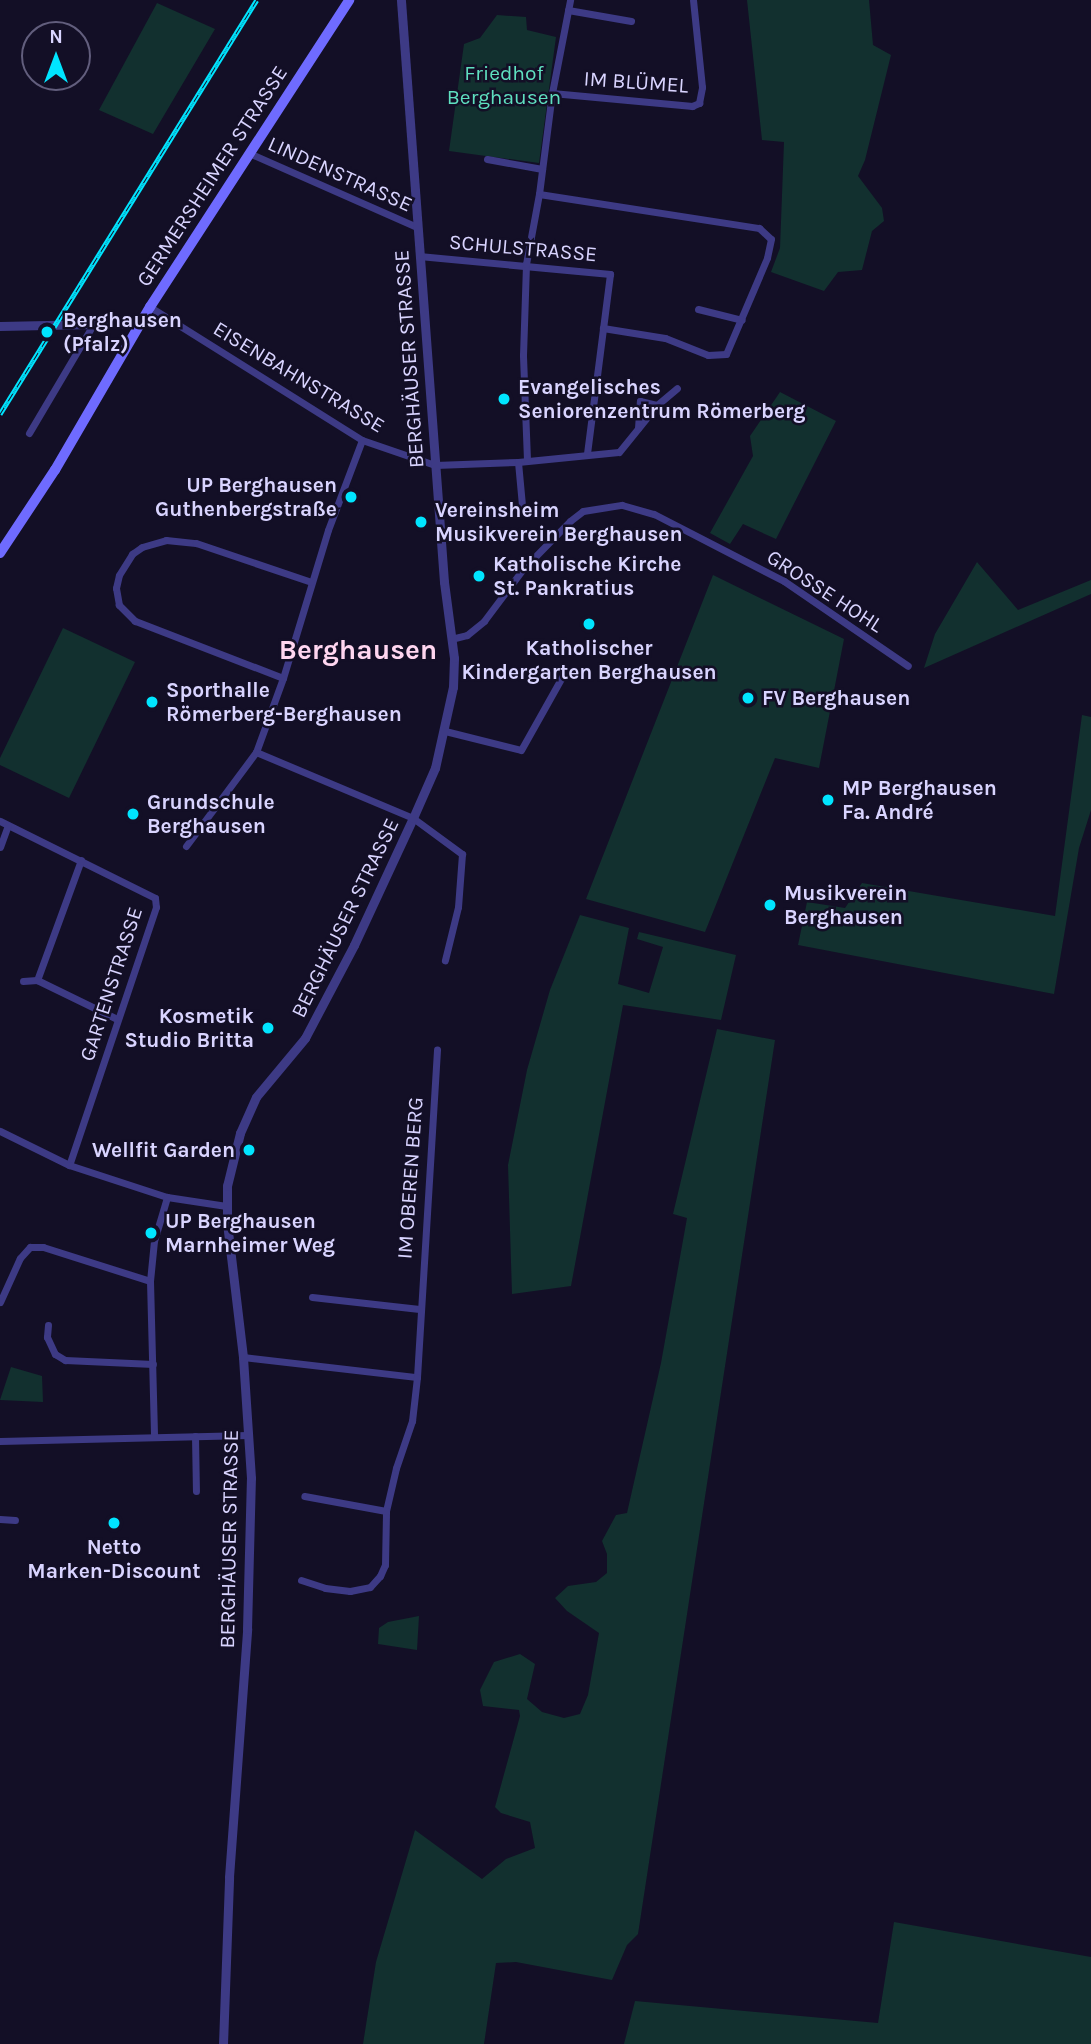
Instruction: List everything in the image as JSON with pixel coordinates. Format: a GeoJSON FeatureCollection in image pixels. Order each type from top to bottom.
{"type":"FeatureCollection","features":[{"type":"Feature","properties":{"kind":"main road","name":"GERMERSHEIMER STRASSE"},"geometry":{"type":"LineString","coordinates":[[0,553],[55,470],[150,307],[349,0]]}},
{"type":"Feature","properties":{"kind":"street","name":"BERGHÄUSER STRASSE"},"geometry":{"type":"LineString","coordinates":[[223,2044],[229,1877],[247,1629],[251,1478],[243,1357],[226,1206],[240,1133],[256,1097],[306,1038],[348,957],[435,768],[453,687],[401,0]]}},
{"type":"Feature","properties":{"kind":"street"},"geometry":{"type":"LineString","coordinates":[[527,460],[523,355],[526,264],[539,194],[552,93],[570,0]]}},
{"type":"Feature","properties":{"kind":"street","name":"IM BLÜMEL"},"geometry":{"type":"LineString","coordinates":[[552,93],[692,106],[699,103],[702,87],[693,0]]}},
{"type":"Feature","properties":{"kind":"street"},"geometry":{"type":"LineString","coordinates":[[568,10],[631,22]]}},
{"type":"Feature","properties":{"kind":"street","name":"LINDENSTRASSE"},"geometry":{"type":"LineString","coordinates":[[250,153],[417,227]]}},
{"type":"Feature","properties":{"kind":"street"},"geometry":{"type":"LineString","coordinates":[[487,159],[542,169]]}},
{"type":"Feature","properties":{"kind":"street"},"geometry":{"type":"LineString","coordinates":[[539,194],[766,231],[771,247],[726,354],[708,355],[665,338],[603,328]]}},
{"type":"Feature","properties":{"kind":"street","name":"SCHULSTRASSE"},"geometry":{"type":"LineString","coordinates":[[419,256],[610,274],[587,454]]}},
{"type":"Feature","properties":{"kind":"street","name":"EISENBAHNSTRASSE"},"geometry":{"type":"LineString","coordinates":[[150,307],[362,440],[435,465]]}},
{"type":"Feature","properties":{"kind":"street"},"geometry":{"type":"LineString","coordinates":[[698,309],[742,320]]}},
{"type":"Feature","properties":{"kind":"street"},"geometry":{"type":"LineString","coordinates":[[29,433],[94,323]]}},
{"type":"Feature","properties":{"kind":"street"},"geometry":{"type":"LineString","coordinates":[[0,326],[141,323]]}},
{"type":"Feature","properties":{"kind":"street"},"geometry":{"type":"LineString","coordinates":[[435,465],[619,452],[657,405],[677,388]]}},
{"type":"Feature","properties":{"kind":"street"},"geometry":{"type":"LineString","coordinates":[[638,428],[640,401],[657,405]]}},
{"type":"Feature","properties":{"kind":"street"},"geometry":{"type":"LineString","coordinates":[[186,846],[256,752],[283,678],[311,582],[362,440]]}},
{"type":"Feature","properties":{"kind":"street"},"geometry":{"type":"LineString","coordinates":[[518,461],[522,505]]}},
{"type":"Feature","properties":{"kind":"street","name":"GROSSE HOHL"},"geometry":{"type":"LineString","coordinates":[[451,639],[467,635],[484,621],[523,569],[570,521],[583,511],[622,505],[654,514],[784,581],[908,666]]}},
{"type":"Feature","properties":{"kind":"street"},"geometry":{"type":"LineString","coordinates":[[283,678],[135,621],[119,605],[116,588],[119,575],[132,554],[142,547],[166,540],[196,543],[311,582]]}},
{"type":"Feature","properties":{"kind":"street"},"geometry":{"type":"LineString","coordinates":[[445,731],[521,750],[562,677]]}},
{"type":"Feature","properties":{"kind":"street"},"geometry":{"type":"LineString","coordinates":[[256,752],[413,818],[462,854],[458,907],[445,960]]}},
{"type":"Feature","properties":{"kind":"street","name":"GARTENSTRASSE"},"geometry":{"type":"LineString","coordinates":[[0,821],[155,898],[156,907],[69,1165]]}},
{"type":"Feature","properties":{"kind":"street"},"geometry":{"type":"LineString","coordinates":[[0,847],[8,825]]}},
{"type":"Feature","properties":{"kind":"street"},"geometry":{"type":"LineString","coordinates":[[37,980],[81,860]]}},
{"type":"Feature","properties":{"kind":"street"},"geometry":{"type":"LineString","coordinates":[[23,981],[37,980],[117,1019]]}},
{"type":"Feature","properties":{"kind":"street","name":"IM OBEREN BERG"},"geometry":{"type":"LineString","coordinates":[[301,1580],[325,1588],[350,1591],[370,1587],[385,1565],[386,1511],[412,1421],[417,1377],[419,1309],[437,1050]]}},
{"type":"Feature","properties":{"kind":"street"},"geometry":{"type":"LineString","coordinates":[[0,1131],[69,1165],[167,1197],[226,1206]]}},
{"type":"Feature","properties":{"kind":"street"},"geometry":{"type":"LineString","coordinates":[[154,1436],[150,1281],[155,1241],[167,1197]]}},
{"type":"Feature","properties":{"kind":"street"},"geometry":{"type":"LineString","coordinates":[[0,1302],[20,1258],[30,1247],[43,1247],[150,1281]]}},
{"type":"Feature","properties":{"kind":"street"},"geometry":{"type":"LineString","coordinates":[[312,1297],[419,1309]]}},
{"type":"Feature","properties":{"kind":"street"},"geometry":{"type":"LineString","coordinates":[[48,1325],[47,1337],[55,1354],[65,1360],[153,1364]]}},
{"type":"Feature","properties":{"kind":"street"},"geometry":{"type":"LineString","coordinates":[[243,1357],[417,1377]]}},
{"type":"Feature","properties":{"kind":"street"},"geometry":{"type":"LineString","coordinates":[[0,1441],[248,1435]]}},
{"type":"Feature","properties":{"kind":"street"},"geometry":{"type":"LineString","coordinates":[[195,1436],[196,1490]]}},
{"type":"Feature","properties":{"kind":"street"},"geometry":{"type":"LineString","coordinates":[[304,1496],[386,1511]]}},
{"type":"Feature","properties":{"kind":"street"},"geometry":{"type":"LineString","coordinates":[[0,1519],[15,1520]]}},
{"type":"Feature","properties":{"kind":"green space"},"geometry":{"type":"Polygon","coordinates":[[[747,0],[869,0],[873,45],[891,55],[865,160],[858,176],[882,208],[884,221],[872,231],[862,270],[838,272],[824,291],[771,272],[780,248],[784,142],[762,140],[747,0]]]}},
{"type":"Feature","properties":{"kind":"green space"},"geometry":{"type":"Polygon","coordinates":[[[157,3],[215,29],[153,134],[99,110],[157,3]]]}},
{"type":"Feature","properties":{"kind":"green space","name":"Friedhof Berghausen"},"geometry":{"type":"Polygon","coordinates":[[[497,15],[526,17],[527,30],[556,37],[539,163],[449,151],[464,44],[480,38],[497,15]]]}},
{"type":"Feature","properties":{"kind":"green space"},"geometry":{"type":"Polygon","coordinates":[[[780,392],[836,421],[776,539],[743,524],[730,544],[710,533],[753,456],[750,436],[780,392]]]}},
{"type":"Feature","properties":{"kind":"green space"},"geometry":{"type":"Polygon","coordinates":[[[977,562],[1018,610],[1091,580],[1091,594],[924,668],[935,634],[977,562]]]}},
{"type":"Feature","properties":{"kind":"green space","name":"FV Berghausen"},"geometry":{"type":"Polygon","coordinates":[[[713,575],[844,639],[819,768],[775,758],[705,932],[586,899],[713,575]]]}},
{"type":"Feature","properties":{"kind":"green space"},"geometry":{"type":"Polygon","coordinates":[[[63,628],[135,662],[69,798],[0,765],[0,758],[63,628]]]}},
{"type":"Feature","properties":{"kind":"green space"},"geometry":{"type":"Polygon","coordinates":[[[1082,715],[1091,717],[1091,810],[1079,848],[1054,994],[798,945],[807,902],[845,908],[862,883],[1055,916],[1082,715]]]}},
{"type":"Feature","properties":{"kind":"green space"},"geometry":{"type":"Polygon","coordinates":[[[580,915],[629,928],[618,984],[649,993],[663,947],[637,939],[639,932],[736,955],[721,1020],[623,1005],[571,1286],[512,1294],[508,1165],[527,1070],[550,990],[580,915]]]}},
{"type":"Feature","properties":{"kind":"green space"},"geometry":{"type":"Polygon","coordinates":[[[717,1029],[775,1040],[638,1934],[627,1945],[612,1980],[516,1962],[496,1963],[484,2044],[363,2044],[376,1962],[415,1830],[482,1879],[506,1859],[535,1848],[530,1822],[501,1813],[495,1807],[520,1716],[519,1710],[483,1706],[480,1690],[494,1662],[520,1654],[535,1664],[527,1699],[542,1712],[564,1718],[580,1714],[588,1695],[599,1633],[567,1611],[555,1598],[568,1586],[596,1582],[607,1573],[607,1554],[602,1541],[616,1515],[627,1513],[661,1363],[687,1218],[673,1214],[717,1029]]]}},
{"type":"Feature","properties":{"kind":"green space"},"geometry":{"type":"Polygon","coordinates":[[[11,1367],[42,1376],[43,1402],[0,1400],[11,1367]]]}},
{"type":"Feature","properties":{"kind":"green space"},"geometry":{"type":"Polygon","coordinates":[[[419,1616],[417,1650],[378,1644],[379,1628],[388,1622],[419,1616]]]}},
{"type":"Feature","properties":{"kind":"green space"},"geometry":{"type":"Polygon","coordinates":[[[894,1922],[1091,1957],[1091,2044],[624,2044],[635,2001],[878,2023],[894,1922]]]}},
{"type":"Feature","properties":{"kind":"railway"},"geometry":{"type":"LineString","coordinates":[[0,414],[257,0]]}},
{"type":"Feature","properties":{"kind":"place","name":"Berghausen (Pfalz)"},"geometry":{"type":"Point","coordinates":[47,332]}},
{"type":"Feature","properties":{"kind":"place","name":"Evangelisches Seniorenzentrum Römerberg"},"geometry":{"type":"Point","coordinates":[504,399]}},
{"type":"Feature","properties":{"kind":"place","name":"UP Berghausen Guthenbergstraße"},"geometry":{"type":"Point","coordinates":[351,497]}},
{"type":"Feature","properties":{"kind":"place","name":"Vereinsheim Musikverein Berghausen"},"geometry":{"type":"Point","coordinates":[421,522]}},
{"type":"Feature","properties":{"kind":"place","name":"Katholische Kirche St. Pankratius"},"geometry":{"type":"Point","coordinates":[479,576]}},
{"type":"Feature","properties":{"kind":"place","name":"Katholischer Kindergarten Berghausen"},"geometry":{"type":"Point","coordinates":[589,624]}},
{"type":"Feature","properties":{"kind":"place","name":"FV Berghausen"},"geometry":{"type":"Point","coordinates":[748,698]}},
{"type":"Feature","properties":{"kind":"place","name":"Sporthalle Römerberg-Berghausen"},"geometry":{"type":"Point","coordinates":[152,702]}},
{"type":"Feature","properties":{"kind":"place","name":"MP Berghausen Fa. André"},"geometry":{"type":"Point","coordinates":[828,800]}},
{"type":"Feature","properties":{"kind":"place","name":"Grundschule Berghausen"},"geometry":{"type":"Point","coordinates":[133,814]}},
{"type":"Feature","properties":{"kind":"place","name":"Musikverein Berghausen"},"geometry":{"type":"Point","coordinates":[770,905]}},
{"type":"Feature","properties":{"kind":"place","name":"Kosmetik Studio Britta"},"geometry":{"type":"Point","coordinates":[268,1028]}},
{"type":"Feature","properties":{"kind":"place","name":"Wellfit Garden"},"geometry":{"type":"Point","coordinates":[249,1150]}},
{"type":"Feature","properties":{"kind":"place","name":"UP Berghausen Marnheimer Weg"},"geometry":{"type":"Point","coordinates":[151,1233]}},
{"type":"Feature","properties":{"kind":"place","name":"Netto Marken-Discount"},"geometry":{"type":"Point","coordinates":[114,1523]}},
{"type":"Feature","properties":{"kind":"district","name":"Berghausen"},"geometry":{"type":"Point","coordinates":[358,650]}}]}
